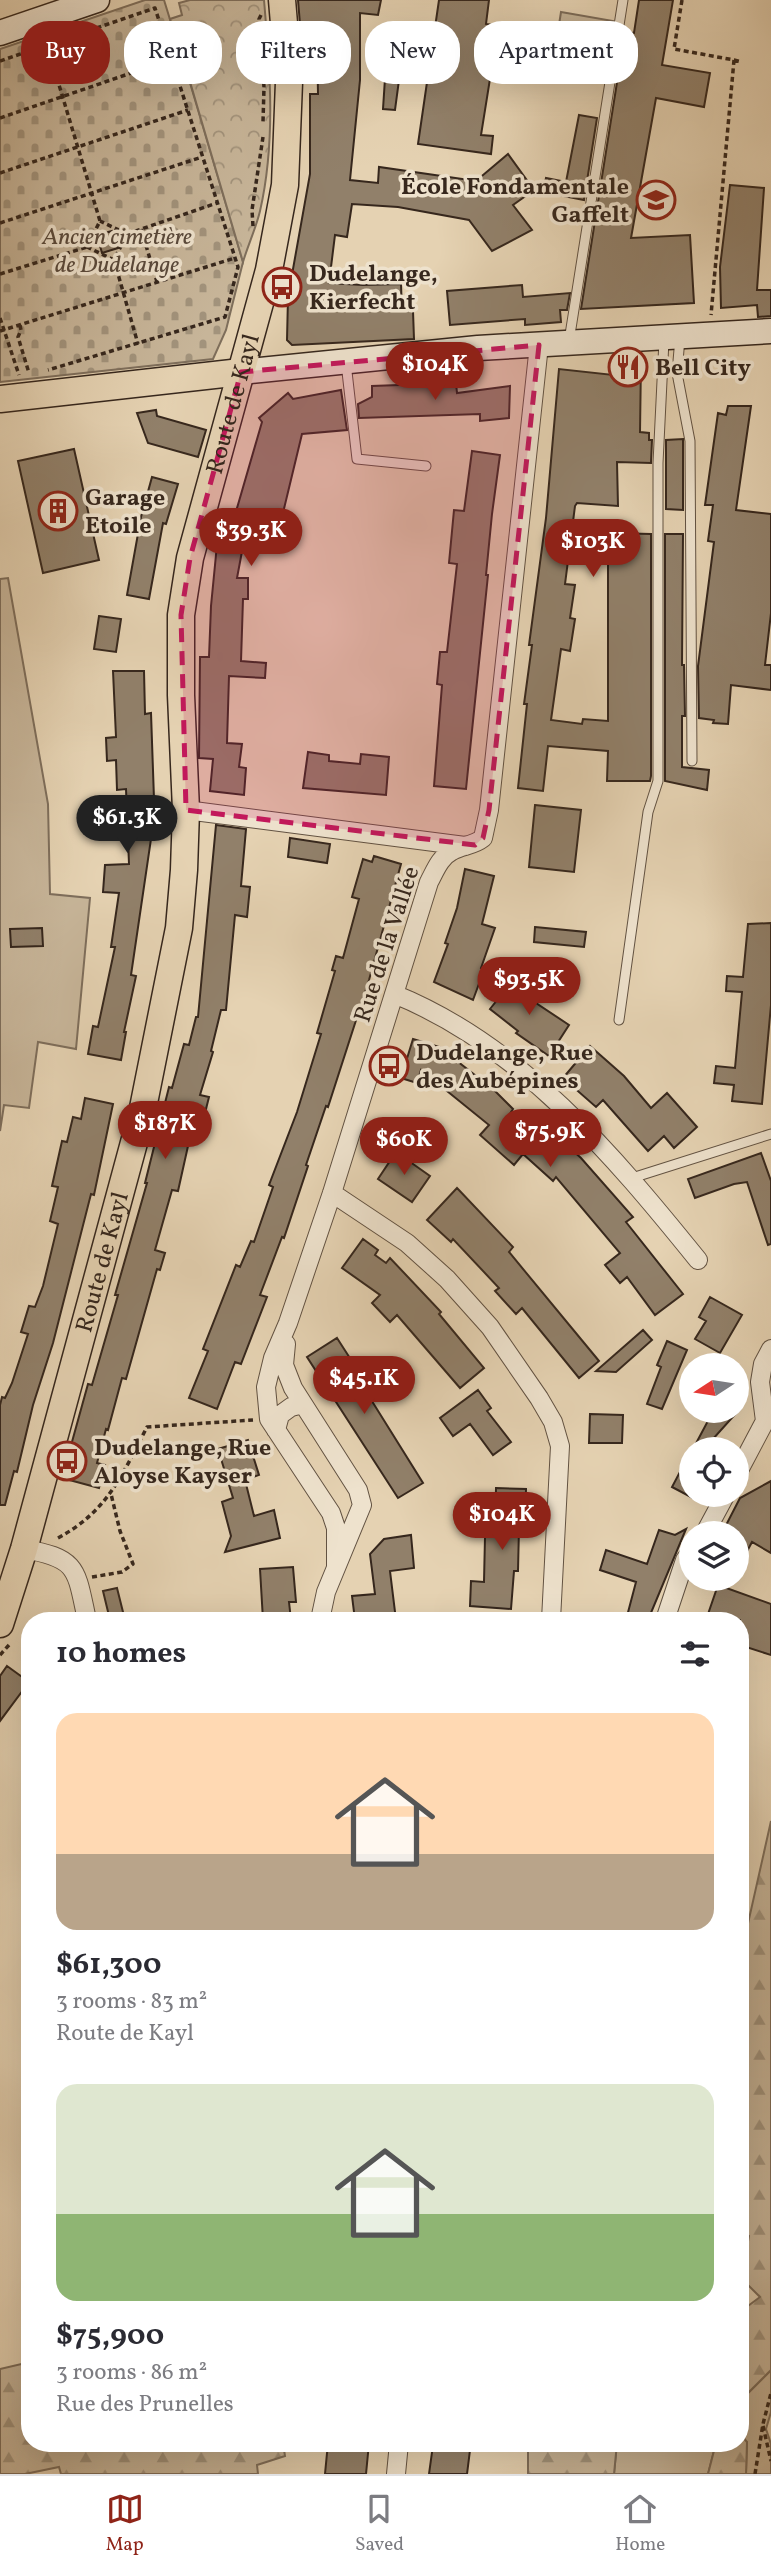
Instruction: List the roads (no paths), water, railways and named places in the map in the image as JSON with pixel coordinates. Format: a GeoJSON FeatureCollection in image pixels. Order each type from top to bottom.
{"type":"FeatureCollection","features":[{"type":"Feature","properties":{"kind":"main road"},"geometry":{"type":"LineString","coordinates":[[0,33],[97,0]]}},
{"type":"Feature","properties":{"kind":"main road","name":"Route de Kayl"},"geometry":{"type":"LineString","coordinates":[[5,1634],[24,1549],[142,1113],[179,928],[186,810],[181,615],[190,558],[274,247],[285,185],[289,138],[289,82],[274,7]]}},
{"type":"Feature","properties":{"kind":"main road"},"geometry":{"type":"LineString","coordinates":[[18,390],[242,372],[478,348],[771,331]]}},
{"type":"Feature","properties":{"kind":"street","name":"Rue de la Vallée"},"geometry":{"type":"LineString","coordinates":[[336,1566],[336,1528],[331,1513],[272,1425],[266,1387],[273,1358],[288,1323],[332,1193],[429,882],[440,861],[450,852],[474,845],[483,838],[489,810],[538,345]]}},
{"type":"Feature","properties":{"kind":"street"},"geometry":{"type":"LineString","coordinates":[[186,810],[465,846]]}},
{"type":"Feature","properties":{"kind":"street"},"geometry":{"type":"LineString","coordinates":[[394,994],[429,1008],[468,1032],[521,1072],[591,1134],[632,1178],[698,1260]]}},
{"type":"Feature","properties":{"kind":"street"},"geometry":{"type":"LineString","coordinates":[[332,1193],[407,1242],[447,1279],[490,1327],[553,1422],[560,1446],[551,1612]]}},
{"type":"Feature","properties":{"kind":"street","name":"Rue de la Vallée"},"geometry":{"type":"LineString","coordinates":[[288,1323],[284,1365],[303,1404],[358,1490],[362,1505],[326,1592],[322,1612]]}},
{"type":"Feature","properties":{"kind":"street"},"geometry":{"type":"LineString","coordinates":[[749,1455],[768,1425],[760,1382],[763,1364],[771,1349]]}},
{"type":"Feature","properties":{"kind":"street"},"geometry":{"type":"LineString","coordinates":[[272,1425],[280,1415],[303,1404]]}},
{"type":"Feature","properties":{"kind":"street"},"geometry":{"type":"LineString","coordinates":[[331,1513],[353,1512],[362,1505]]}},
{"type":"Feature","properties":{"kind":"street"},"geometry":{"type":"LineString","coordinates":[[24,1549],[53,1554],[71,1564],[78,1579],[85,1612]]}},
{"type":"Feature","properties":{"kind":"street"},"geometry":{"type":"LineString","coordinates":[[668,1612],[679,1578]]}},
{"type":"Feature","properties":{"kind":"street"},"geometry":{"type":"LineString","coordinates":[[396,2474],[398,2452]]}},
{"type":"Feature","properties":{"kind":"lane"},"geometry":{"type":"LineString","coordinates":[[569,343],[623,0]]}},
{"type":"Feature","properties":{"kind":"lane"},"geometry":{"type":"LineString","coordinates":[[672,337],[690,441],[692,761]]}},
{"type":"Feature","properties":{"kind":"lane"},"geometry":{"type":"LineString","coordinates":[[619,1020],[648,812],[658,781],[658,463],[672,337]]}},
{"type":"Feature","properties":{"kind":"lane"},"geometry":{"type":"LineString","coordinates":[[346,361],[357,459],[426,466]]}},
{"type":"Feature","properties":{"kind":"lane"},"geometry":{"type":"LineString","coordinates":[[632,1178],[771,1134]]}},
{"type":"Feature","properties":{"kind":"place","name":"École Fondamentale Gaffelt"},"geometry":{"type":"Point","coordinates":[656,200]}},
{"type":"Feature","properties":{"kind":"place","name":"Dudelange, Kierfecht"},"geometry":{"type":"Point","coordinates":[282,287]}},
{"type":"Feature","properties":{"kind":"place","name":"Bell City"},"geometry":{"type":"Point","coordinates":[628,367]}},
{"type":"Feature","properties":{"kind":"place","name":"Garage Etoile"},"geometry":{"type":"Point","coordinates":[58,511]}},
{"type":"Feature","properties":{"kind":"place","name":"Dudelange, Rue des Aubépines"},"geometry":{"type":"Point","coordinates":[389,1066]}},
{"type":"Feature","properties":{"kind":"place","name":"Dudelange, Rue Aloyse Kayser"},"geometry":{"type":"Point","coordinates":[67,1461]}},
{"type":"Feature","properties":{"kind":"park label","name":"Ancien cimetière de Dudelange"},"geometry":{"type":"Point","coordinates":[117,250]}}]}
